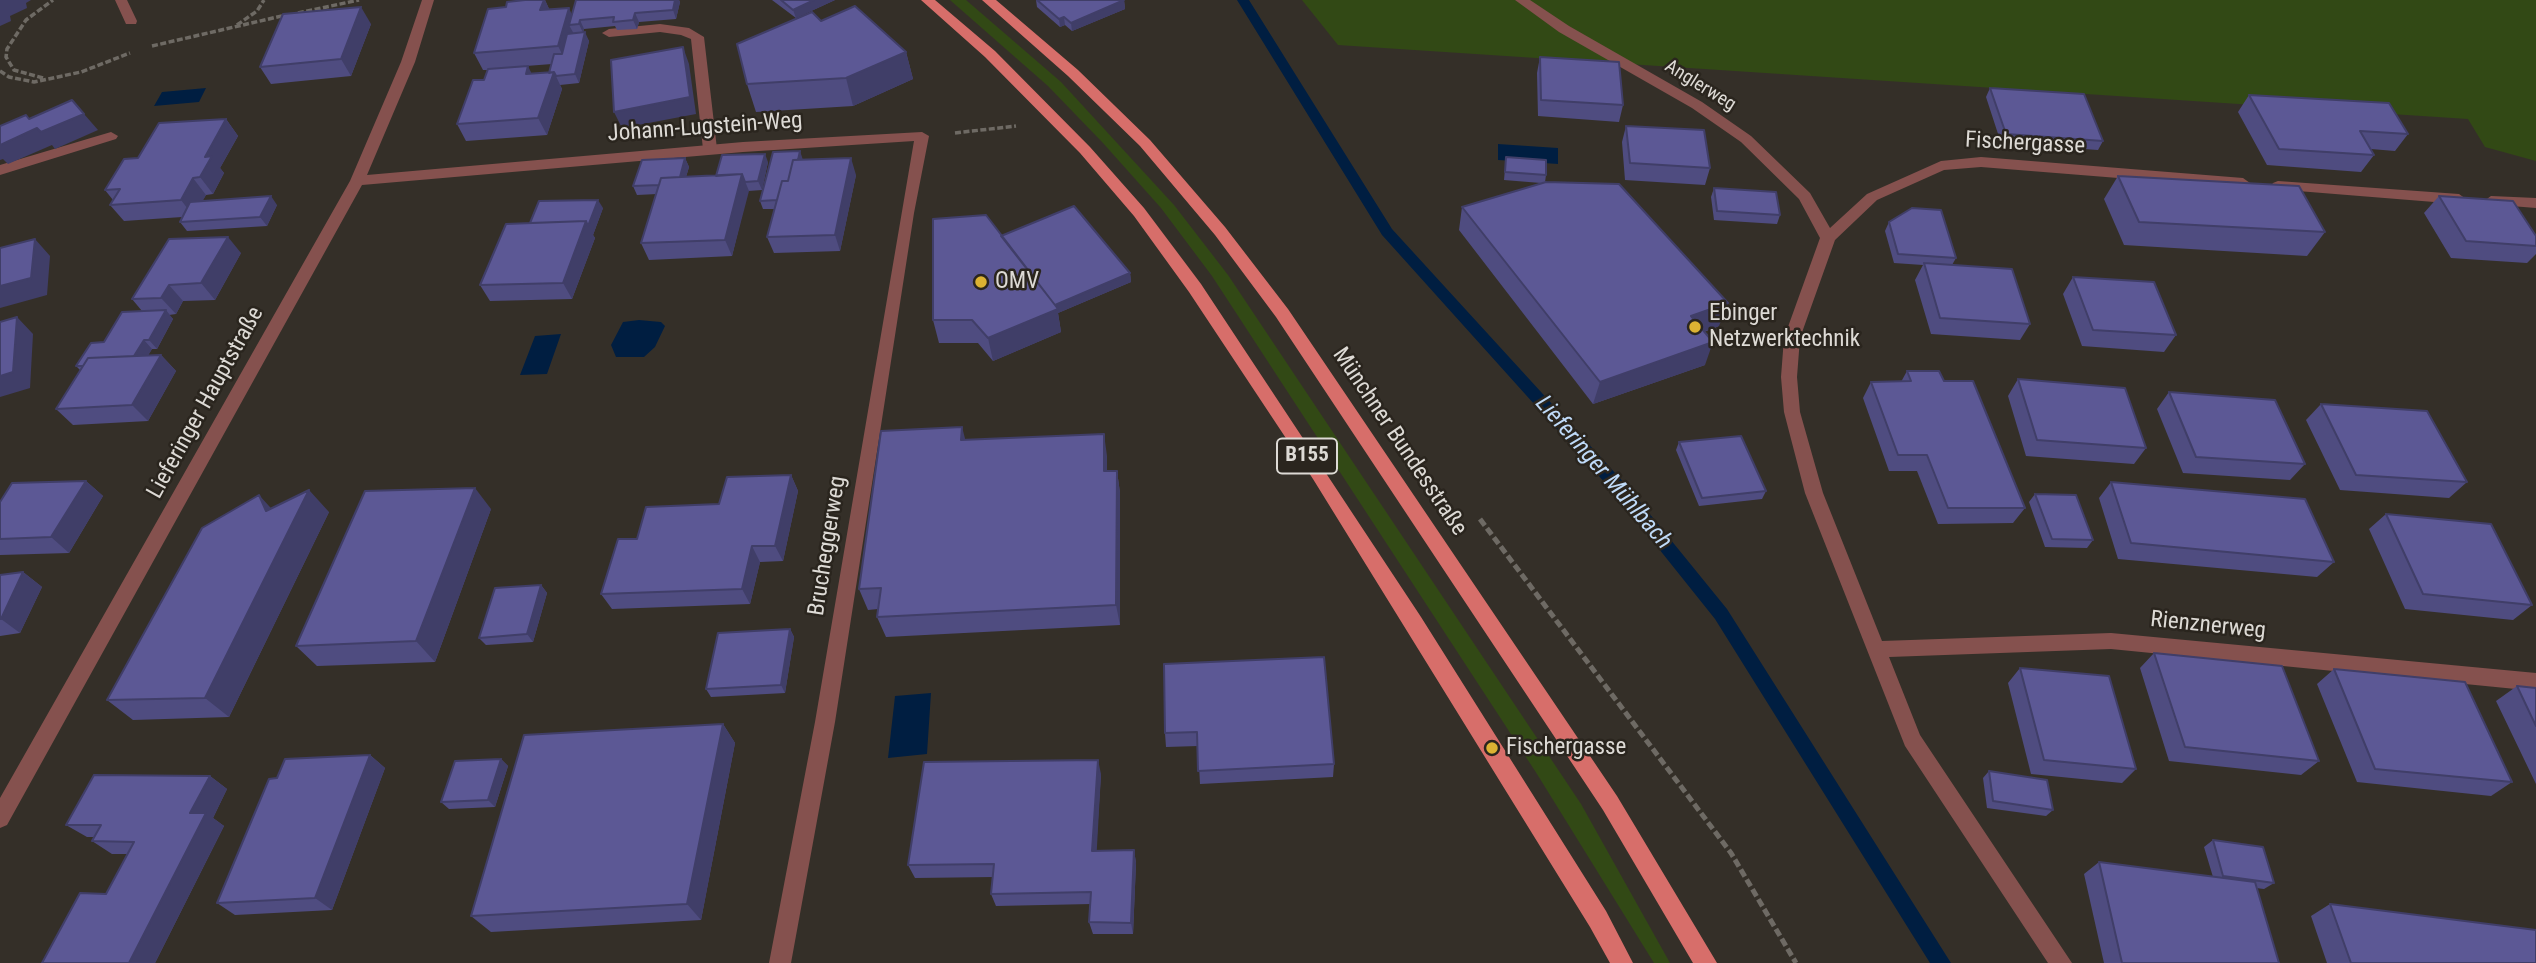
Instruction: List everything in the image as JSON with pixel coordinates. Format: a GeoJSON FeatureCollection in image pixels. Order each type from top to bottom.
{"type":"FeatureCollection","features":[{"type":"Feature","properties":{"kind":"main road","name":"B155"},"geometry":{"type":"LineString","coordinates":[[927,0],[990,54],[1054,117],[1139,212],[1251,370],[1492,748],[1598,919],[1622,963]]}},
{"type":"Feature","properties":{"kind":"main road","name":"Münchner Bundesstraße"},"geometry":{"type":"LineString","coordinates":[[988,0],[1073,73],[1145,144],[1220,231],[1282,313],[1610,803],[1706,963]]}},
{"type":"Feature","properties":{"kind":"street"},"geometry":{"type":"LineString","coordinates":[[121,0],[131,21]]}},
{"type":"Feature","properties":{"kind":"street","name":"Lieferinger Hauptstraße"},"geometry":{"type":"LineString","coordinates":[[0,818],[357,181],[408,62],[428,0]]}},
{"type":"Feature","properties":{"kind":"street","name":"Anglerweg"},"geometry":{"type":"LineString","coordinates":[[1521,0],[1564,29],[1697,105],[1746,139],[1804,196],[1828,238]]}},
{"type":"Feature","properties":{"kind":"street"},"geometry":{"type":"LineString","coordinates":[[609,33],[660,28],[684,31],[697,37],[710,149]]}},
{"type":"Feature","properties":{"kind":"street"},"geometry":{"type":"LineString","coordinates":[[0,170],[111,136]]}},
{"type":"Feature","properties":{"kind":"street","name":"Johann-Lugstein-Weg"},"geometry":{"type":"LineString","coordinates":[[357,181],[710,149],[922,136]]}},
{"type":"Feature","properties":{"kind":"street","name":"Brucheggerweg"},"geometry":{"type":"LineString","coordinates":[[780,963],[825,722],[907,213],[922,136]]}},
{"type":"Feature","properties":{"kind":"street","name":"Fischergasse"},"geometry":{"type":"LineString","coordinates":[[2061,963],[1912,740],[1814,494],[1792,412],[1789,377],[1792,338],[1828,238],[1872,197],[1941,166],[1981,162],[2536,203]]}},
{"type":"Feature","properties":{"kind":"street","name":"Rienznerweg"},"geometry":{"type":"LineString","coordinates":[[1875,649],[2110,641],[2536,682]]}},
{"type":"Feature","properties":{"kind":"path"},"geometry":{"type":"LineString","coordinates":[[47,79],[14,70],[6,57],[10,40],[26,20],[53,0]]}},
{"type":"Feature","properties":{"kind":"path"},"geometry":{"type":"LineString","coordinates":[[231,28],[257,11],[264,0]]}},
{"type":"Feature","properties":{"kind":"path"},"geometry":{"type":"LineString","coordinates":[[150,47],[359,0]]}},
{"type":"Feature","properties":{"kind":"path"},"geometry":{"type":"LineString","coordinates":[[0,71],[23,81],[47,79],[81,72],[137,50]]}},
{"type":"Feature","properties":{"kind":"path"},"geometry":{"type":"LineString","coordinates":[[922,136],[1023,126],[1054,117]]}},
{"type":"Feature","properties":{"kind":"path"},"geometry":{"type":"LineString","coordinates":[[1480,519],[1731,853],[1796,963]]}},
{"type":"Feature","properties":{"kind":"green space"},"geometry":{"type":"Polygon","coordinates":[[[950,0],[966,0],[1061,82],[1174,205],[1228,275],[1581,804],[1670,963],[1654,963],[1537,774],[1212,276],[1161,208],[1103,143],[1048,86],[950,0]]]}},
{"type":"Feature","properties":{"kind":"green space"},"geometry":{"type":"Polygon","coordinates":[[[1302,0],[2536,0],[2536,161],[2485,147],[2468,119],[1338,45],[1302,0]]]}},
{"type":"Feature","properties":{"kind":"water"},"geometry":{"type":"Polygon","coordinates":[[[206,88],[199,102],[154,106],[162,92],[206,88]]]}},
{"type":"Feature","properties":{"kind":"water"},"geometry":{"type":"Polygon","coordinates":[[[1498,144],[1558,148],[1558,164],[1498,160],[1498,144]]]}},
{"type":"Feature","properties":{"kind":"water"},"geometry":{"type":"Polygon","coordinates":[[[623,322],[661,322],[665,326],[655,347],[644,357],[616,357],[611,345],[623,322]]]}},
{"type":"Feature","properties":{"kind":"water"},"geometry":{"type":"Polygon","coordinates":[[[561,334],[547,374],[520,375],[535,336],[561,334]]]}},
{"type":"Feature","properties":{"kind":"water"},"geometry":{"type":"Polygon","coordinates":[[[931,693],[927,754],[888,758],[895,696],[931,693]]]}},
{"type":"Feature","properties":{"kind":"building"},"geometry":{"type":"Polygon","coordinates":[[[544,0],[540,10],[569,8],[558,46],[474,53],[488,9],[506,7],[507,2],[544,0]]]}},
{"type":"Feature","properties":{"kind":"building"},"geometry":{"type":"Polygon","coordinates":[[[576,0],[675,0],[673,10],[635,13],[633,20],[613,22],[614,17],[580,20],[579,24],[569,25],[576,0]]]}},
{"type":"Feature","properties":{"kind":"building"},"geometry":{"type":"Polygon","coordinates":[[[781,0],[814,0],[793,10],[781,0]]]}},
{"type":"Feature","properties":{"kind":"building"},"geometry":{"type":"Polygon","coordinates":[[[1037,0],[1124,0],[1071,23],[1064,17],[1059,19],[1037,0]]]}},
{"type":"Feature","properties":{"kind":"building"},"geometry":{"type":"Polygon","coordinates":[[[855,6],[906,52],[846,78],[747,84],[737,44],[812,12],[821,21],[855,6]]]}},
{"type":"Feature","properties":{"kind":"building"},"geometry":{"type":"Polygon","coordinates":[[[361,7],[341,59],[260,67],[283,14],[361,7]]]}},
{"type":"Feature","properties":{"kind":"building"},"geometry":{"type":"Polygon","coordinates":[[[585,32],[575,74],[556,76],[554,72],[549,73],[554,54],[562,54],[567,34],[585,32]]]}},
{"type":"Feature","properties":{"kind":"building"},"geometry":{"type":"Polygon","coordinates":[[[683,47],[690,97],[614,112],[611,60],[683,47]]]}},
{"type":"Feature","properties":{"kind":"building"},"geometry":{"type":"Polygon","coordinates":[[[1540,57],[1619,62],[1623,105],[1541,100],[1540,57]]]}},
{"type":"Feature","properties":{"kind":"building"},"geometry":{"type":"Polygon","coordinates":[[[528,66],[526,74],[554,72],[538,118],[457,124],[473,80],[484,80],[488,69],[528,66]]]}},
{"type":"Feature","properties":{"kind":"building"},"geometry":{"type":"Polygon","coordinates":[[[1990,88],[2084,94],[2103,141],[2006,134],[1990,88]]]}},
{"type":"Feature","properties":{"kind":"building"},"geometry":{"type":"Polygon","coordinates":[[[2249,95],[2389,103],[2408,134],[2360,131],[2374,155],[2279,149],[2249,95]]]}},
{"type":"Feature","properties":{"kind":"building"},"geometry":{"type":"Polygon","coordinates":[[[72,100],[84,114],[41,132],[37,128],[0,145],[0,126],[26,115],[29,119],[72,100]]]}},
{"type":"Feature","properties":{"kind":"building"},"geometry":{"type":"Polygon","coordinates":[[[226,119],[205,157],[212,156],[200,177],[193,178],[181,200],[110,205],[120,189],[105,190],[124,159],[138,158],[159,123],[226,119]]]}},
{"type":"Feature","properties":{"kind":"building"},"geometry":{"type":"Polygon","coordinates":[[[1626,126],[1704,130],[1710,168],[1630,163],[1626,126]]]}},
{"type":"Feature","properties":{"kind":"building"},"geometry":{"type":"Polygon","coordinates":[[[800,151],[798,160],[793,160],[788,181],[782,181],[777,200],[760,201],[773,152],[800,151]]]}},
{"type":"Feature","properties":{"kind":"building"},"geometry":{"type":"Polygon","coordinates":[[[765,154],[758,181],[745,182],[742,174],[716,176],[722,155],[765,154]]]}},
{"type":"Feature","properties":{"kind":"building"},"geometry":{"type":"Polygon","coordinates":[[[1506,157],[1546,160],[1546,175],[1505,172],[1506,157]]]}},
{"type":"Feature","properties":{"kind":"building"},"geometry":{"type":"Polygon","coordinates":[[[685,158],[680,177],[661,178],[659,185],[633,186],[642,160],[685,158]]]}},
{"type":"Feature","properties":{"kind":"building"},"geometry":{"type":"Polygon","coordinates":[[[851,158],[835,235],[767,237],[782,181],[788,181],[793,160],[851,158]]]}},
{"type":"Feature","properties":{"kind":"building"},"geometry":{"type":"Polygon","coordinates":[[[742,174],[725,240],[641,243],[661,178],[742,174]]]}},
{"type":"Feature","properties":{"kind":"building"},"geometry":{"type":"Polygon","coordinates":[[[2118,176],[2299,186],[2325,232],[2139,222],[2118,176]]]}},
{"type":"Feature","properties":{"kind":"building"},"geometry":{"type":"Polygon","coordinates":[[[1546,182],[1619,184],[1728,303],[1691,316],[1713,342],[1600,382],[1462,207],[1546,182]]]}},
{"type":"Feature","properties":{"kind":"building"},"geometry":{"type":"Polygon","coordinates":[[[1714,188],[1776,192],[1780,215],[1717,211],[1714,188]]]}},
{"type":"Feature","properties":{"kind":"building"},"geometry":{"type":"Polygon","coordinates":[[[271,196],[260,217],[180,222],[190,202],[271,196]]]}},
{"type":"Feature","properties":{"kind":"building"},"geometry":{"type":"Polygon","coordinates":[[[2439,196],[2513,201],[2536,236],[2536,246],[2466,241],[2439,196]]]}},
{"type":"Feature","properties":{"kind":"building"},"geometry":{"type":"Polygon","coordinates":[[[598,200],[588,226],[586,221],[530,223],[539,201],[598,200]]]}},
{"type":"Feature","properties":{"kind":"building"},"geometry":{"type":"Polygon","coordinates":[[[1074,206],[1130,273],[1055,305],[1001,236],[1074,206]]]}},
{"type":"Feature","properties":{"kind":"building"},"geometry":{"type":"Polygon","coordinates":[[[1912,208],[1941,210],[1956,258],[1898,254],[1889,222],[1912,208]]]}},
{"type":"Feature","properties":{"kind":"building","name":"OMV"},"geometry":{"type":"Polygon","coordinates":[[[986,215],[1058,309],[988,338],[972,320],[933,320],[933,219],[986,215]]]}},
{"type":"Feature","properties":{"kind":"building"},"geometry":{"type":"Polygon","coordinates":[[[586,221],[563,283],[480,285],[506,224],[586,221]]]}},
{"type":"Feature","properties":{"kind":"building"},"geometry":{"type":"Polygon","coordinates":[[[228,237],[201,283],[169,285],[161,298],[132,299],[169,239],[228,237]]]}},
{"type":"Feature","properties":{"kind":"building"},"geometry":{"type":"Polygon","coordinates":[[[35,239],[31,278],[0,286],[0,248],[35,239]]]}},
{"type":"Feature","properties":{"kind":"building"},"geometry":{"type":"Polygon","coordinates":[[[1924,263],[2012,269],[2030,324],[1940,318],[1924,263]]]}},
{"type":"Feature","properties":{"kind":"building"},"geometry":{"type":"Polygon","coordinates":[[[2073,277],[2154,282],[2176,335],[2093,330],[2073,277]]]}},
{"type":"Feature","properties":{"kind":"building"},"geometry":{"type":"Polygon","coordinates":[[[166,310],[149,340],[144,340],[134,356],[88,358],[83,366],[76,366],[91,343],[104,342],[122,312],[166,310]]]}},
{"type":"Feature","properties":{"kind":"building"},"geometry":{"type":"Polygon","coordinates":[[[17,317],[13,372],[0,376],[0,322],[17,317]]]}},
{"type":"Feature","properties":{"kind":"building"},"geometry":{"type":"Polygon","coordinates":[[[161,355],[132,405],[56,409],[88,358],[161,355]]]}},
{"type":"Feature","properties":{"kind":"building"},"geometry":{"type":"Polygon","coordinates":[[[1907,371],[1939,371],[1944,381],[1973,381],[2025,508],[1948,508],[1927,455],[1898,455],[1871,382],[1911,381],[1907,371]]]}},
{"type":"Feature","properties":{"kind":"building"},"geometry":{"type":"Polygon","coordinates":[[[2018,379],[2125,388],[2146,448],[2037,440],[2018,379]]]}},
{"type":"Feature","properties":{"kind":"building"},"geometry":{"type":"Polygon","coordinates":[[[2169,392],[2275,400],[2305,464],[2196,457],[2169,392]]]}},
{"type":"Feature","properties":{"kind":"building"},"geometry":{"type":"Polygon","coordinates":[[[2321,404],[2427,411],[2467,482],[2356,475],[2321,404]]]}},
{"type":"Feature","properties":{"kind":"building"},"geometry":{"type":"Polygon","coordinates":[[[962,427],[961,440],[1104,434],[1104,471],[1117,471],[1116,605],[877,617],[881,588],[859,589],[881,431],[962,427]]]}},
{"type":"Feature","properties":{"kind":"building"},"geometry":{"type":"Polygon","coordinates":[[[1741,436],[1766,491],[1702,498],[1679,442],[1741,436]]]}},
{"type":"Feature","properties":{"kind":"building"},"geometry":{"type":"Polygon","coordinates":[[[791,475],[775,546],[752,546],[742,589],[601,594],[618,539],[637,539],[646,507],[719,504],[727,477],[791,475]]]}},
{"type":"Feature","properties":{"kind":"building"},"geometry":{"type":"Polygon","coordinates":[[[86,481],[51,537],[0,539],[0,502],[12,483],[86,481]]]}},
{"type":"Feature","properties":{"kind":"building"},"geometry":{"type":"Polygon","coordinates":[[[2111,482],[2305,499],[2334,562],[2131,543],[2111,482]]]}},
{"type":"Feature","properties":{"kind":"building"},"geometry":{"type":"Polygon","coordinates":[[[475,488],[416,641],[296,646],[365,491],[475,488]]]}},
{"type":"Feature","properties":{"kind":"building"},"geometry":{"type":"Polygon","coordinates":[[[309,490],[205,698],[107,700],[202,528],[259,495],[266,511],[309,490]]]}},
{"type":"Feature","properties":{"kind":"building"},"geometry":{"type":"Polygon","coordinates":[[[2035,494],[2076,495],[2093,540],[2052,539],[2035,494]]]}},
{"type":"Feature","properties":{"kind":"building"},"geometry":{"type":"Polygon","coordinates":[[[2386,514],[2491,524],[2532,605],[2423,594],[2386,514]]]}},
{"type":"Feature","properties":{"kind":"building"},"geometry":{"type":"Polygon","coordinates":[[[23,572],[1,619],[0,619],[0,575],[23,572]]]}},
{"type":"Feature","properties":{"kind":"building"},"geometry":{"type":"Polygon","coordinates":[[[541,585],[527,634],[479,638],[495,588],[541,585]]]}},
{"type":"Feature","properties":{"kind":"building"},"geometry":{"type":"Polygon","coordinates":[[[790,629],[781,685],[706,689],[718,633],[790,629]]]}},
{"type":"Feature","properties":{"kind":"building"},"geometry":{"type":"Polygon","coordinates":[[[2154,653],[2282,666],[2319,761],[2185,747],[2154,653]]]}},
{"type":"Feature","properties":{"kind":"building"},"geometry":{"type":"Polygon","coordinates":[[[1324,657],[1334,764],[1198,771],[1197,732],[1165,733],[1164,664],[1324,657]]]}},
{"type":"Feature","properties":{"kind":"building"},"geometry":{"type":"Polygon","coordinates":[[[2020,668],[2109,676],[2136,769],[2044,760],[2020,668]]]}},
{"type":"Feature","properties":{"kind":"building"},"geometry":{"type":"Polygon","coordinates":[[[2334,669],[2465,682],[2512,782],[2375,769],[2334,669]]]}},
{"type":"Feature","properties":{"kind":"building"},"geometry":{"type":"Polygon","coordinates":[[[2517,686],[2536,688],[2536,726],[2517,686]]]}},
{"type":"Feature","properties":{"kind":"building"},"geometry":{"type":"Polygon","coordinates":[[[723,724],[687,904],[471,916],[524,735],[723,724]]]}},
{"type":"Feature","properties":{"kind":"building"},"geometry":{"type":"Polygon","coordinates":[[[370,755],[315,898],[217,903],[269,779],[277,778],[285,759],[370,755]]]}},
{"type":"Feature","properties":{"kind":"building"},"geometry":{"type":"Polygon","coordinates":[[[501,759],[488,800],[441,802],[455,761],[501,759]]]}},
{"type":"Feature","properties":{"kind":"building"},"geometry":{"type":"Polygon","coordinates":[[[1098,760],[1092,851],[1134,850],[1131,923],[1089,922],[1091,892],[991,894],[994,864],[908,865],[924,762],[1098,760]]]}},
{"type":"Feature","properties":{"kind":"building"},"geometry":{"type":"Polygon","coordinates":[[[1989,771],[2047,780],[2053,810],[1993,801],[1989,771]]]}},
{"type":"Feature","properties":{"kind":"building"},"geometry":{"type":"Polygon","coordinates":[[[94,775],[210,776],[190,813],[206,813],[129,963],[42,963],[80,893],[106,894],[134,842],[92,841],[101,825],[66,825],[94,775]]]}},
{"type":"Feature","properties":{"kind":"building"},"geometry":{"type":"Polygon","coordinates":[[[2213,840],[2263,847],[2274,883],[2223,876],[2213,840]]]}},
{"type":"Feature","properties":{"kind":"building"},"geometry":{"type":"Polygon","coordinates":[[[2099,862],[2255,882],[2279,963],[2122,963],[2099,862]]]}},
{"type":"Feature","properties":{"kind":"building"},"geometry":{"type":"Polygon","coordinates":[[[2330,904],[2536,930],[2536,963],[2351,963],[2330,904]]]}},
{"type":"Feature","properties":{"kind":"waterway","name":"Lieferinger Mühlbach"},"geometry":{"type":"LineString","coordinates":[[1243,0],[1387,232],[1621,490],[1721,614],[1941,963]]}},
{"type":"Feature","properties":{"kind":"place","name":"OMV"},"geometry":{"type":"Point","coordinates":[981,282]}},
{"type":"Feature","properties":{"kind":"place","name":"Ebinger Netzwerktechnik"},"geometry":{"type":"Point","coordinates":[1695,327]}},
{"type":"Feature","properties":{"kind":"place","name":"Fischergasse"},"geometry":{"type":"Point","coordinates":[1492,748]}}]}
